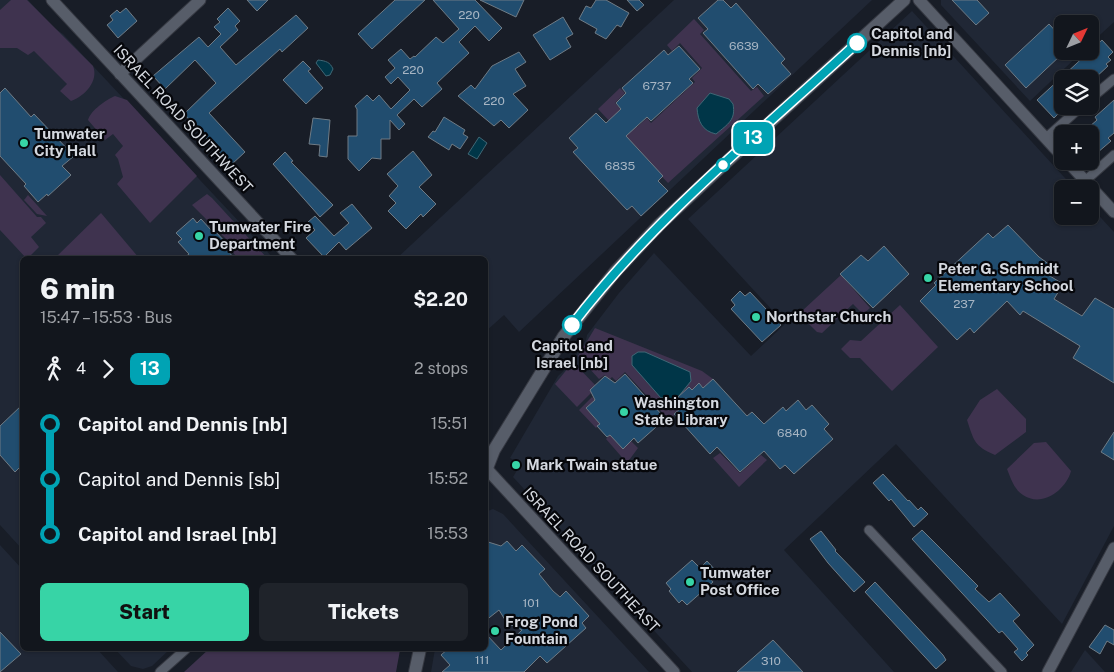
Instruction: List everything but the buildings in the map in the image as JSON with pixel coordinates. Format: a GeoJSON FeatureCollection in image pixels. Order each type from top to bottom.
{"type":"FeatureCollection","features":[{"type":"Feature","properties":{"kind":"main road"},"geometry":{"type":"LineString","coordinates":[[488,464],[494,450],[564,336],[615,272],[660,224],[721,166],[904,0]]}},
{"type":"Feature","properties":{"kind":"main road"},"geometry":{"type":"LineString","coordinates":[[415,672],[420,651]]}},
{"type":"Feature","properties":{"kind":"street","name":"ISRAEL ROAD SOUTHWEST"},"geometry":{"type":"LineString","coordinates":[[52,0],[289,256]]}},
{"type":"Feature","properties":{"kind":"street"},"geometry":{"type":"LineString","coordinates":[[120,74],[200,0]]}},
{"type":"Feature","properties":{"kind":"street"},"geometry":{"type":"LineString","coordinates":[[919,0],[1054,147]]}},
{"type":"Feature","properties":{"kind":"street"},"geometry":{"type":"LineString","coordinates":[[1099,92],[1114,79]]}},
{"type":"Feature","properties":{"kind":"street"},"geometry":{"type":"LineString","coordinates":[[1046,138],[1072,115]]}},
{"type":"Feature","properties":{"kind":"street"},"geometry":{"type":"LineString","coordinates":[[1086,180],[1114,155]]}},
{"type":"Feature","properties":{"kind":"street"},"geometry":{"type":"LineString","coordinates":[[1075,170],[1084,180]]}},
{"type":"Feature","properties":{"kind":"street"},"geometry":{"type":"LineString","coordinates":[[1099,196],[1114,212]]}},
{"type":"Feature","properties":{"kind":"street","name":"ISRAEL ROAD SOUTHEAST"},"geometry":{"type":"LineString","coordinates":[[488,471],[674,672]]}},
{"type":"Feature","properties":{"kind":"street"},"geometry":{"type":"LineString","coordinates":[[869,530],[1002,672]]}},
{"type":"Feature","properties":{"kind":"street"},"geometry":{"type":"LineString","coordinates":[[1048,672],[1114,548]]}},
{"type":"Feature","properties":{"kind":"street"},"geometry":{"type":"LineString","coordinates":[[160,672],[184,651]]}},
{"type":"Feature","properties":{"kind":"shaded area"},"geometry":{"type":"Polygon","coordinates":[[[0,0],[28,0],[54,28],[63,34],[271,256],[20,256],[20,547],[0,525],[0,0]]]}},
{"type":"Feature","properties":{"kind":"shaded area"},"geometry":{"type":"Polygon","coordinates":[[[11,0],[27,0],[93,66],[94,77],[90,87],[81,96],[71,101],[60,91],[67,84],[34,51],[28,55],[17,48],[0,48],[0,10],[11,0]]]}},
{"type":"Feature","properties":{"kind":"shaded area"},"geometry":{"type":"Polygon","coordinates":[[[674,0],[872,0],[519,332],[504,315],[488,329],[488,256],[399,256],[674,0]]]}},
{"type":"Feature","properties":{"kind":"shaded area"},"geometry":{"type":"Polygon","coordinates":[[[941,0],[1114,0],[1114,22],[1099,36],[1099,15],[1054,15],[1054,60],[1073,60],[1063,70],[1054,70],[1054,78],[1030,101],[941,5],[941,0]]]}},
{"type":"Feature","properties":{"kind":"shaded area"},"geometry":{"type":"Polygon","coordinates":[[[912,11],[1054,166],[1054,170],[1058,170],[1067,180],[1054,180],[1054,225],[1099,225],[1099,216],[1114,232],[1114,526],[1062,624],[896,444],[784,550],[894,672],[692,672],[513,477],[519,467],[518,462],[510,458],[558,376],[568,367],[586,340],[587,335],[619,293],[654,253],[751,356],[785,324],[688,219],[912,11]]]}},
{"type":"Feature","properties":{"kind":"shaded area"},"geometry":{"type":"Polygon","coordinates":[[[694,19],[704,30],[700,34],[751,91],[757,87],[764,96],[668,183],[598,109],[620,88],[625,93],[615,103],[637,127],[647,118],[651,123],[695,82],[692,78],[702,68],[680,43],[672,51],[667,45],[694,19]]]}},
{"type":"Feature","properties":{"kind":"shaded area"},"geometry":{"type":"Polygon","coordinates":[[[115,96],[127,100],[197,176],[150,223],[117,184],[123,177],[115,155],[123,146],[113,134],[105,140],[88,120],[95,109],[115,96]]]}},
{"type":"Feature","properties":{"kind":"shaded area"},"geometry":{"type":"Polygon","coordinates":[[[0,175],[37,217],[41,217],[46,223],[31,237],[39,247],[30,256],[24,256],[0,230],[0,175]]]}},
{"type":"Feature","properties":{"kind":"shaded area"},"geometry":{"type":"Polygon","coordinates":[[[207,194],[265,256],[236,256],[232,251],[233,246],[192,205],[207,194]]]}},
{"type":"Feature","properties":{"kind":"shaded area"},"geometry":{"type":"Polygon","coordinates":[[[28,195],[47,216],[37,214],[24,200],[28,195]]]}},
{"type":"Feature","properties":{"kind":"shaded area"},"geometry":{"type":"Polygon","coordinates":[[[101,213],[137,256],[57,256],[101,213]]]}},
{"type":"Feature","properties":{"kind":"shaded area"},"geometry":{"type":"Polygon","coordinates":[[[841,275],[870,308],[863,314],[853,304],[822,333],[817,332],[802,317],[802,311],[841,275]]]}},
{"type":"Feature","properties":{"kind":"shaded area"},"geometry":{"type":"Polygon","coordinates":[[[900,305],[938,347],[892,391],[860,358],[850,358],[841,349],[850,340],[861,341],[900,305]]]}},
{"type":"Feature","properties":{"kind":"shaded area"},"geometry":{"type":"Polygon","coordinates":[[[595,328],[702,371],[713,379],[704,388],[699,383],[680,401],[683,406],[669,420],[625,372],[616,381],[612,377],[609,380],[605,375],[599,379],[578,356],[595,328]]]}},
{"type":"Feature","properties":{"kind":"shaded area"},"geometry":{"type":"Polygon","coordinates":[[[573,362],[597,387],[577,407],[555,384],[573,362]]]}},
{"type":"Feature","properties":{"kind":"shaded area"},"geometry":{"type":"Polygon","coordinates":[[[997,389],[1026,419],[1026,432],[995,455],[979,446],[971,433],[967,420],[980,400],[997,389]]]}},
{"type":"Feature","properties":{"kind":"shaded area"},"geometry":{"type":"Polygon","coordinates":[[[592,397],[595,400],[586,408],[600,424],[596,428],[579,410],[592,397]]]}},
{"type":"Feature","properties":{"kind":"shaded area"},"geometry":{"type":"Polygon","coordinates":[[[610,435],[623,449],[631,441],[638,448],[627,463],[606,439],[610,435]]]}},
{"type":"Feature","properties":{"kind":"shaded area"},"geometry":{"type":"Polygon","coordinates":[[[1046,442],[1071,471],[1064,485],[1052,495],[1038,499],[1030,498],[1017,490],[1007,469],[1034,443],[1046,442]]]}},
{"type":"Feature","properties":{"kind":"shaded area"},"geometry":{"type":"Polygon","coordinates":[[[720,453],[740,473],[761,455],[767,460],[739,487],[713,458],[720,453]]]}},
{"type":"Feature","properties":{"kind":"shaded area"},"geometry":{"type":"Polygon","coordinates":[[[493,509],[503,514],[649,672],[431,672],[435,651],[488,651],[488,511],[493,509]]]}},
{"type":"Feature","properties":{"kind":"shaded area"},"geometry":{"type":"Polygon","coordinates":[[[0,545],[20,567],[20,651],[99,651],[118,672],[0,672],[0,545]]]}},
{"type":"Feature","properties":{"kind":"shaded area"},"geometry":{"type":"Polygon","coordinates":[[[1085,650],[1105,672],[1071,672],[1085,650]]]}},
{"type":"Feature","properties":{"kind":"shaded area"},"geometry":{"type":"Polygon","coordinates":[[[117,651],[168,651],[152,666],[143,669],[131,666],[117,651]]]}},
{"type":"Feature","properties":{"kind":"shaded area"},"geometry":{"type":"Polygon","coordinates":[[[207,651],[400,651],[396,672],[184,672],[207,651]]]}},
{"type":"Feature","properties":{"kind":"water"},"geometry":{"type":"Polygon","coordinates":[[[318,60],[325,61],[331,65],[333,69],[330,75],[326,76],[316,63],[318,60]]]}},
{"type":"Feature","properties":{"kind":"water"},"geometry":{"type":"Polygon","coordinates":[[[710,93],[729,99],[734,109],[732,118],[716,134],[704,128],[697,108],[710,93]]]}},
{"type":"Feature","properties":{"kind":"water"},"geometry":{"type":"Polygon","coordinates":[[[479,137],[487,143],[477,159],[468,154],[479,137]]]}},
{"type":"Feature","properties":{"kind":"water"},"geometry":{"type":"Polygon","coordinates":[[[638,352],[645,352],[690,372],[691,381],[674,402],[669,402],[665,397],[661,398],[632,365],[632,356],[638,352]]]}},
{"type":"Feature","properties":{"kind":"bus line","name":"13"},"geometry":{"type":"LineString","coordinates":[[572,325],[615,272],[660,224],[857,43]]}},
{"type":"Feature","properties":{"kind":"place","name":"Capitol and Dennis [nb]"},"geometry":{"type":"Point","coordinates":[857,43]}},
{"type":"Feature","properties":{"kind":"place","name":"Tumwater City Hall"},"geometry":{"type":"Point","coordinates":[24,143]}},
{"type":"Feature","properties":{"kind":"place","name":"Tumwater Fire Department"},"geometry":{"type":"Point","coordinates":[199,236]}},
{"type":"Feature","properties":{"kind":"place","name":"Peter G. Schmidt Elementary School"},"geometry":{"type":"Point","coordinates":[928,278]}},
{"type":"Feature","properties":{"kind":"place","name":"Northstar Church"},"geometry":{"type":"Point","coordinates":[756,317]}},
{"type":"Feature","properties":{"kind":"place","name":"Capitol and Israel [nb]"},"geometry":{"type":"Point","coordinates":[572,325]}},
{"type":"Feature","properties":{"kind":"place","name":"Washington State Library"},"geometry":{"type":"Point","coordinates":[624,412]}},
{"type":"Feature","properties":{"kind":"place","name":"Mark Twain statue"},"geometry":{"type":"Point","coordinates":[516,465]}},
{"type":"Feature","properties":{"kind":"place","name":"Tumwater Post Office"},"geometry":{"type":"Point","coordinates":[690,582]}},
{"type":"Feature","properties":{"kind":"place","name":"Frog Pond Fountain"},"geometry":{"type":"Point","coordinates":[495,631]}}]}
